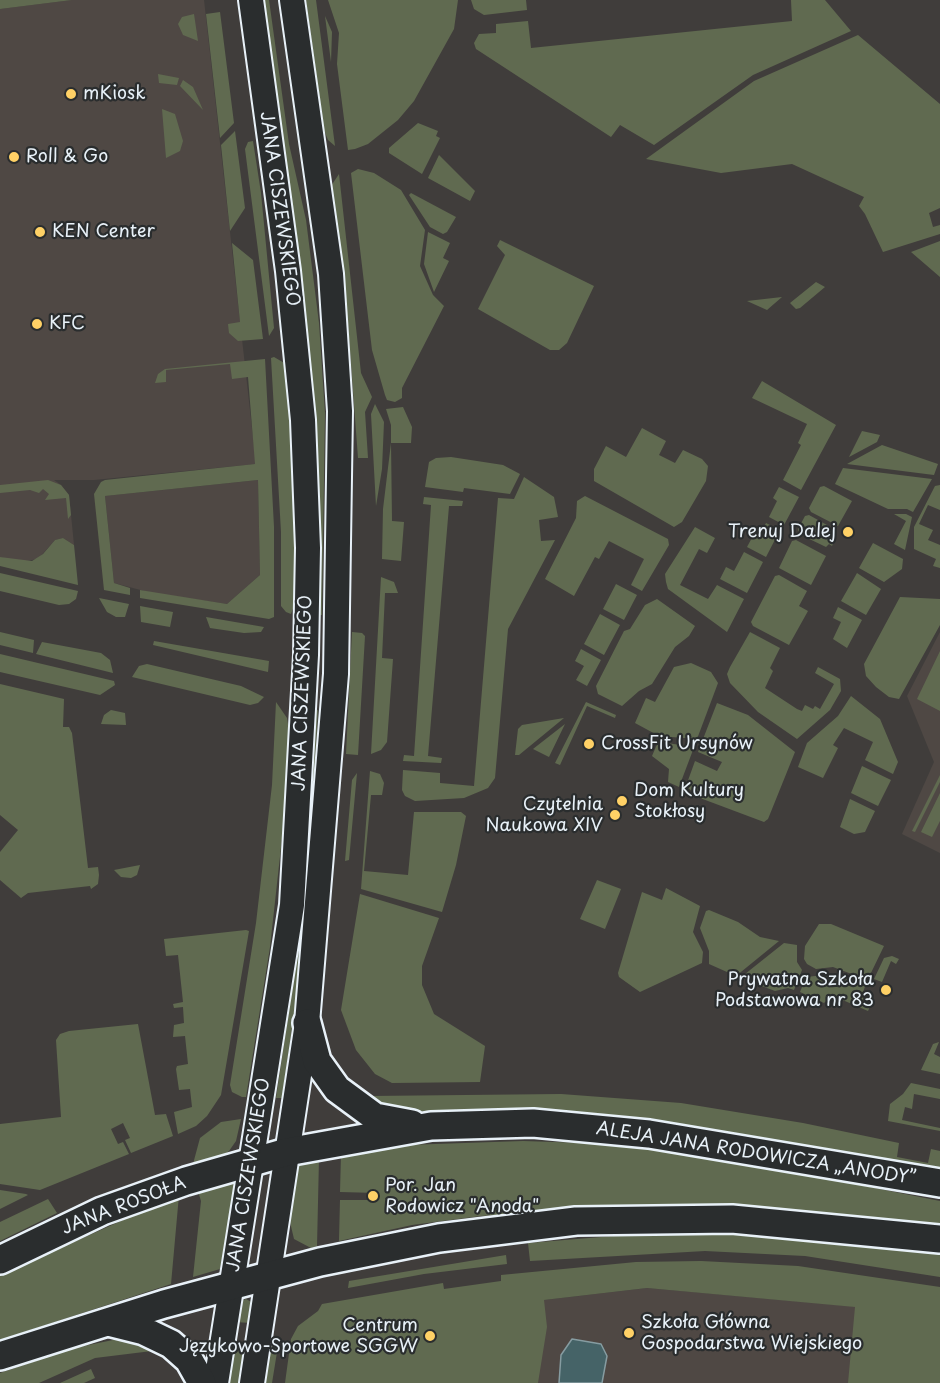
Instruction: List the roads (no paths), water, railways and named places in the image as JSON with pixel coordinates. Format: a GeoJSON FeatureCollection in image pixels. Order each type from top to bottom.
{"type":"FeatureCollection","features":[{"type":"Feature","properties":{"kind":"main road"},"geometry":{"type":"LineString","coordinates":[[307,1023],[317,1061],[343,1095],[375,1117],[431,1126]]}},
{"type":"Feature","properties":{"kind":"main road","name":"ALEJA JANA RODOWICZA „ANODY”"},"geometry":{"type":"LineString","coordinates":[[252,1161],[287,1152],[431,1126],[533,1123],[650,1134],[940,1183]]}},
{"type":"Feature","properties":{"kind":"main road","name":"JANA ROSOŁA"},"geometry":{"type":"LineString","coordinates":[[0,1260],[102,1211],[252,1161]]}},
{"type":"Feature","properties":{"kind":"main road"},"geometry":{"type":"LineString","coordinates":[[0,1356],[231,1285],[320,1262],[439,1238],[576,1221],[732,1219],[940,1239]]}},
{"type":"Feature","properties":{"kind":"main road"},"geometry":{"type":"LineString","coordinates":[[108,1322],[144,1331],[171,1344],[189,1360],[202,1383]]}},
{"type":"Feature","properties":{"kind":"street","name":"JANA CISZEWSKIEGO"},"geometry":{"type":"LineString","coordinates":[[216,1383],[292,905],[305,690],[308,548],[303,420],[297,345],[251,0]]}},
{"type":"Feature","properties":{"kind":"street","name":"JANA CISZEWSKIEGO"},"geometry":{"type":"LineString","coordinates":[[252,1383],[307,1023],[336,674],[340,411],[331,274],[292,0]]}},
{"type":"Feature","properties":{"kind":"water"},"geometry":{"type":"Polygon","coordinates":[[[572,1339],[601,1344],[607,1356],[602,1383],[559,1383],[561,1355],[572,1339]]]}},
{"type":"Feature","properties":{"kind":"place","name":"mKiosk"},"geometry":{"type":"Point","coordinates":[71,94]}},
{"type":"Feature","properties":{"kind":"place","name":"Roll & Go"},"geometry":{"type":"Point","coordinates":[14,157]}},
{"type":"Feature","properties":{"kind":"place","name":"KEN Center"},"geometry":{"type":"Point","coordinates":[40,232]}},
{"type":"Feature","properties":{"kind":"place","name":"KFC"},"geometry":{"type":"Point","coordinates":[37,324]}},
{"type":"Feature","properties":{"kind":"place","name":"Trenuj Dalej"},"geometry":{"type":"Point","coordinates":[848,532]}},
{"type":"Feature","properties":{"kind":"place","name":"CrossFit Ursynów"},"geometry":{"type":"Point","coordinates":[589,744]}},
{"type":"Feature","properties":{"kind":"place","name":"Dom Kultury Stokłosy"},"geometry":{"type":"Point","coordinates":[622,801]}},
{"type":"Feature","properties":{"kind":"place","name":"Czytelnia Naukowa XIV"},"geometry":{"type":"Point","coordinates":[615,815]}},
{"type":"Feature","properties":{"kind":"place","name":"Prywatna Szkoła Podstawowa nr 83"},"geometry":{"type":"Point","coordinates":[886,990]}},
{"type":"Feature","properties":{"kind":"place","name":"Por. Jan Rodowicz \"Anoda\""},"geometry":{"type":"Point","coordinates":[373,1196]}},
{"type":"Feature","properties":{"kind":"place","name":"Szkoła Główna Gospodarstwa Wiejskiego"},"geometry":{"type":"Point","coordinates":[629,1333]}},
{"type":"Feature","properties":{"kind":"place","name":"Centrum Językowo-Sportowe SGGW"},"geometry":{"type":"Point","coordinates":[430,1336]}}]}
